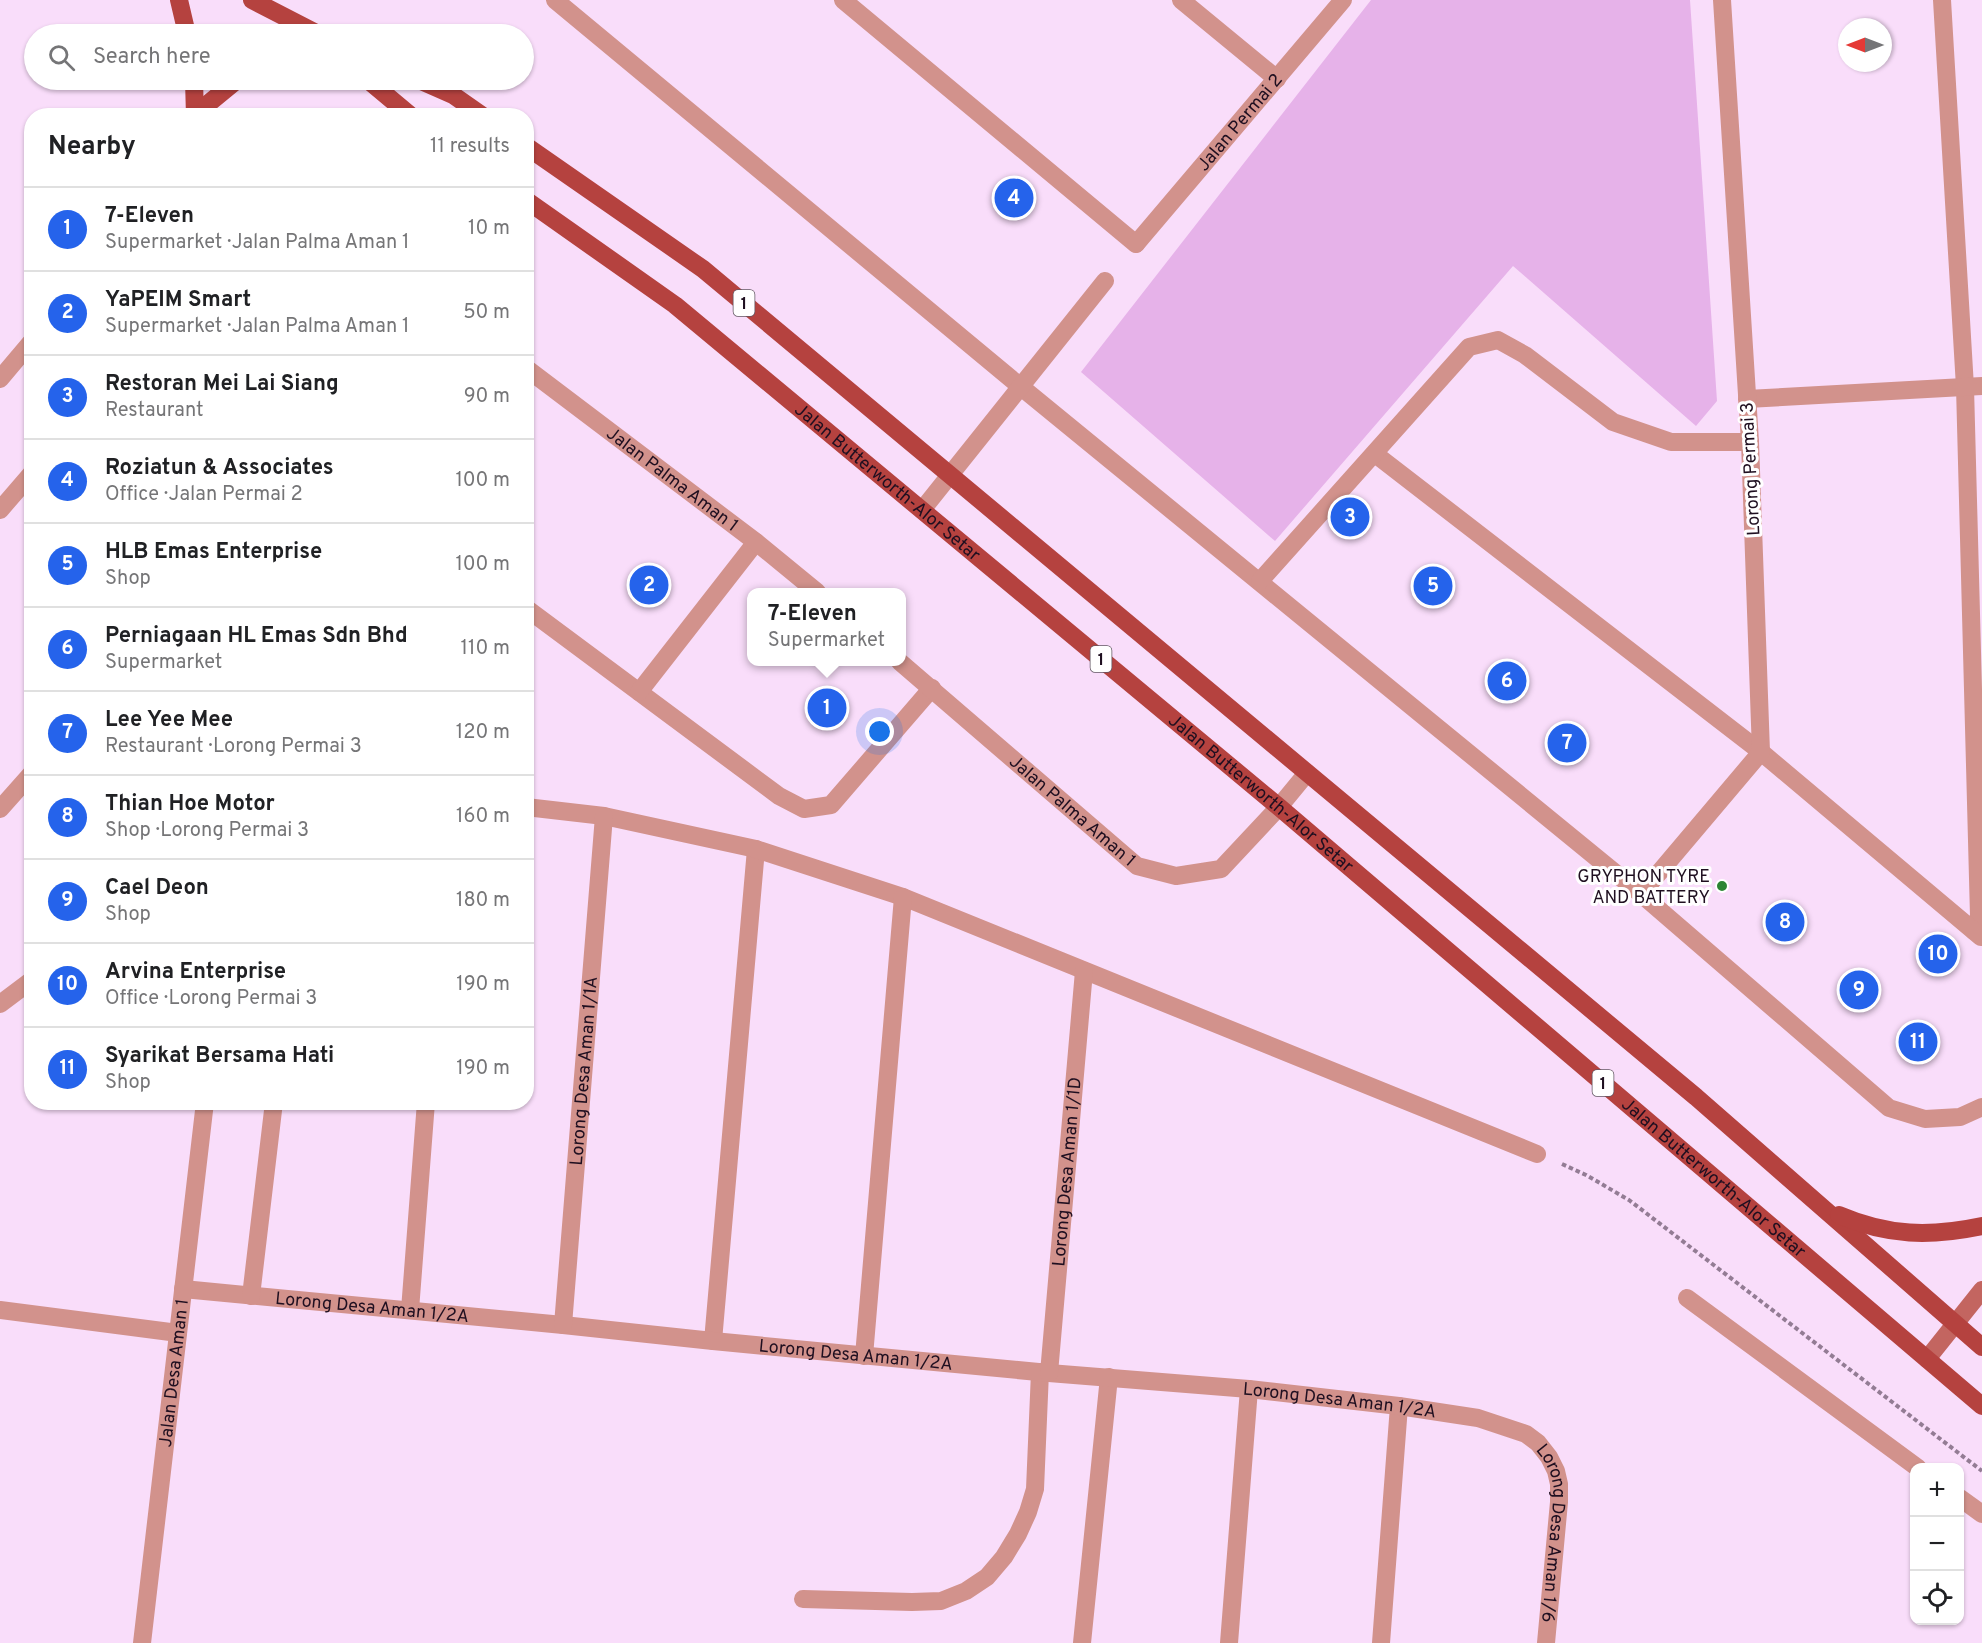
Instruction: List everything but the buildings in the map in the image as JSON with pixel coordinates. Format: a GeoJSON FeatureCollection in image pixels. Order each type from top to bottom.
{"type":"FeatureCollection","features":[{"type":"Feature","properties":{"kind":"main road"},"geometry":{"type":"LineString","coordinates":[[179,0],[185,24]]}},
{"type":"Feature","properties":{"kind":"main road"},"geometry":{"type":"LineString","coordinates":[[252,0],[294,24]]}},
{"type":"Feature","properties":{"kind":"main road"},"geometry":{"type":"LineString","coordinates":[[194,90],[195,108]]}},
{"type":"Feature","properties":{"kind":"main road"},"geometry":{"type":"LineString","coordinates":[[207,108],[225,90]]}},
{"type":"Feature","properties":{"kind":"main road"},"geometry":{"type":"LineString","coordinates":[[380,90],[401,108]]}},
{"type":"Feature","properties":{"kind":"main road"},"geometry":{"type":"LineString","coordinates":[[441,90],[472,108]]}},
{"type":"Feature","properties":{"kind":"main road","name":"1"},"geometry":{"type":"LineString","coordinates":[[534,152],[703,269],[1696,1097],[1982,1347]]}},
{"type":"Feature","properties":{"kind":"main road","name":"Jalan Butterworth-Alor Setar"},"geometry":{"type":"LineString","coordinates":[[534,206],[675,304],[1279,807],[1982,1406]]}},
{"type":"Feature","properties":{"kind":"main road"},"geometry":{"type":"LineString","coordinates":[[1826,1210],[1857,1223],[1889,1231],[1923,1234],[1982,1226]]}},
{"type":"Feature","properties":{"kind":"main road"},"geometry":{"type":"LineString","coordinates":[[1927,1359],[1982,1290]]}},
{"type":"Feature","properties":{"kind":"street"},"geometry":{"type":"LineString","coordinates":[[555,0],[1021,387],[1641,894],[1889,1108],[1924,1119],[1960,1117],[1982,1107]]}},
{"type":"Feature","properties":{"kind":"street","name":"Jalan Permai 2"},"geometry":{"type":"LineString","coordinates":[[843,0],[1136,244],[1343,0]]}},
{"type":"Feature","properties":{"kind":"street"},"geometry":{"type":"LineString","coordinates":[[1181,0],[1278,79]]}},
{"type":"Feature","properties":{"kind":"street","name":"Lorong Permai 3"},"geometry":{"type":"LineString","coordinates":[[1722,0],[1750,442],[1761,752]]}},
{"type":"Feature","properties":{"kind":"street"},"geometry":{"type":"LineString","coordinates":[[1942,0],[1974,387],[1978,935]]}},
{"type":"Feature","properties":{"kind":"street"},"geometry":{"type":"LineString","coordinates":[[922,510],[1105,281]]}},
{"type":"Feature","properties":{"kind":"street"},"geometry":{"type":"LineString","coordinates":[[1260,581],[1469,347],[1498,340],[1525,355],[1613,422],[1671,442],[1750,442]]}},
{"type":"Feature","properties":{"kind":"street"},"geometry":{"type":"LineString","coordinates":[[0,380],[24,351]]}},
{"type":"Feature","properties":{"kind":"street","name":"Jalan Palma Aman 1"},"geometry":{"type":"LineString","coordinates":[[534,374],[756,542],[812,588]]}},
{"type":"Feature","properties":{"kind":"street"},"geometry":{"type":"LineString","coordinates":[[1747,399],[1974,387]]}},
{"type":"Feature","properties":{"kind":"street"},"geometry":{"type":"LineString","coordinates":[[1375,454],[1761,752],[1978,935]]}},
{"type":"Feature","properties":{"kind":"street"},"geometry":{"type":"LineString","coordinates":[[0,510],[24,482]]}},
{"type":"Feature","properties":{"kind":"street"},"geometry":{"type":"LineString","coordinates":[[639,692],[756,542]]}},
{"type":"Feature","properties":{"kind":"street"},"geometry":{"type":"LineString","coordinates":[[534,614],[779,796],[804,809],[831,805],[932,688]]}},
{"type":"Feature","properties":{"kind":"street","name":"Jalan Palma Aman 1"},"geometry":{"type":"LineString","coordinates":[[905,666],[1137,866],[1176,876],[1221,869],[1279,807],[1307,773]]}},
{"type":"Feature","properties":{"kind":"street"},"geometry":{"type":"LineString","coordinates":[[1641,894],[1761,752]]}},
{"type":"Feature","properties":{"kind":"street"},"geometry":{"type":"LineString","coordinates":[[0,809],[24,782]]}},
{"type":"Feature","properties":{"kind":"street"},"geometry":{"type":"LineString","coordinates":[[534,808],[604,816],[756,849],[903,897],[1537,1154]]}},
{"type":"Feature","properties":{"kind":"street","name":"Lorong Desa Aman 1/1A"},"geometry":{"type":"LineString","coordinates":[[563,1325],[604,816]]}},
{"type":"Feature","properties":{"kind":"street"},"geometry":{"type":"LineString","coordinates":[[713,1341],[756,849]]}},
{"type":"Feature","properties":{"kind":"street"},"geometry":{"type":"LineString","coordinates":[[864,1356],[903,897]]}},
{"type":"Feature","properties":{"kind":"street","name":"Lorong Desa Aman 1/1D"},"geometry":{"type":"LineString","coordinates":[[803,1599],[941,1601],[966,1591],[987,1576],[1004,1557],[1028,1512],[1035,1490],[1044,1372],[1084,971]]}},
{"type":"Feature","properties":{"kind":"street"},"geometry":{"type":"LineString","coordinates":[[0,1004],[24,987]]}},
{"type":"Feature","properties":{"kind":"street","name":"Jalan Desa Aman 1"},"geometry":{"type":"LineString","coordinates":[[142,1643],[204,1110]]}},
{"type":"Feature","properties":{"kind":"street"},"geometry":{"type":"LineString","coordinates":[[251,1296],[273,1110]]}},
{"type":"Feature","properties":{"kind":"street"},"geometry":{"type":"LineString","coordinates":[[410,1310],[425,1110]]}},
{"type":"Feature","properties":{"kind":"street","name":"Lorong Desa Aman 1/2A"},"geometry":{"type":"LineString","coordinates":[[183,1289],[864,1356],[1249,1389],[1399,1406],[1478,1418],[1526,1434]]}},
{"type":"Feature","properties":{"kind":"street"},"geometry":{"type":"LineString","coordinates":[[1687,1298],[1913,1463]]}},
{"type":"Feature","properties":{"kind":"street"},"geometry":{"type":"LineString","coordinates":[[0,1310],[178,1332]]}},
{"type":"Feature","properties":{"kind":"street"},"geometry":{"type":"LineString","coordinates":[[1082,1643],[1109,1377]]}},
{"type":"Feature","properties":{"kind":"street"},"geometry":{"type":"LineString","coordinates":[[1229,1643],[1249,1389]]}},
{"type":"Feature","properties":{"kind":"street"},"geometry":{"type":"LineString","coordinates":[[1381,1643],[1399,1406]]}},
{"type":"Feature","properties":{"kind":"street","name":"Lorong Desa Aman 1/6"},"geometry":{"type":"LineString","coordinates":[[1526,1434],[1538,1443],[1549,1457],[1559,1484],[1558,1520],[1546,1643]]}},
{"type":"Feature","properties":{"kind":"street"},"geometry":{"type":"LineString","coordinates":[[1964,1501],[1982,1514]]}},
{"type":"Feature","properties":{"kind":"path"},"geometry":{"type":"LineString","coordinates":[[1537,1154],[1586,1175],[1629,1200],[1982,1471]]}},
{"type":"Feature","properties":{"kind":"shaded area"},"geometry":{"type":"Polygon","coordinates":[[[1371,0],[1690,0],[1717,401],[1696,426],[1513,266],[1275,541],[1081,372],[1371,0]]]}},
{"type":"Feature","properties":{"kind":"place","name":"Roziatun & Associates"},"geometry":{"type":"Point","coordinates":[1014,198]}},
{"type":"Feature","properties":{"kind":"place","name":"Restoran Mei Lai Siang"},"geometry":{"type":"Point","coordinates":[1350,517]}},
{"type":"Feature","properties":{"kind":"place","name":"YaPEIM Smart"},"geometry":{"type":"Point","coordinates":[649,585]}},
{"type":"Feature","properties":{"kind":"place","name":"HLB Emas Enterprise"},"geometry":{"type":"Point","coordinates":[1433,586]}},
{"type":"Feature","properties":{"kind":"place","name":"Perniagaan HL Emas Sdn Bhd"},"geometry":{"type":"Point","coordinates":[1507,681]}},
{"type":"Feature","properties":{"kind":"place","name":"7-Eleven"},"geometry":{"type":"Point","coordinates":[827,708]}},
{"type":"Feature","properties":{"kind":"place","name":"Lee Yee Mee"},"geometry":{"type":"Point","coordinates":[1567,743]}},
{"type":"Feature","properties":{"kind":"place","name":"GRYPHON TYRE AND BATTERY"},"geometry":{"type":"Point","coordinates":[1722,886]}},
{"type":"Feature","properties":{"kind":"place","name":"Thian Hoe Motor"},"geometry":{"type":"Point","coordinates":[1785,922]}},
{"type":"Feature","properties":{"kind":"place","name":"Arvina Enterprise"},"geometry":{"type":"Point","coordinates":[1938,954]}},
{"type":"Feature","properties":{"kind":"place","name":"Cael Deon"},"geometry":{"type":"Point","coordinates":[1859,990]}},
{"type":"Feature","properties":{"kind":"place","name":"Syarikat Bersama Hati"},"geometry":{"type":"Point","coordinates":[1918,1042]}}]}
